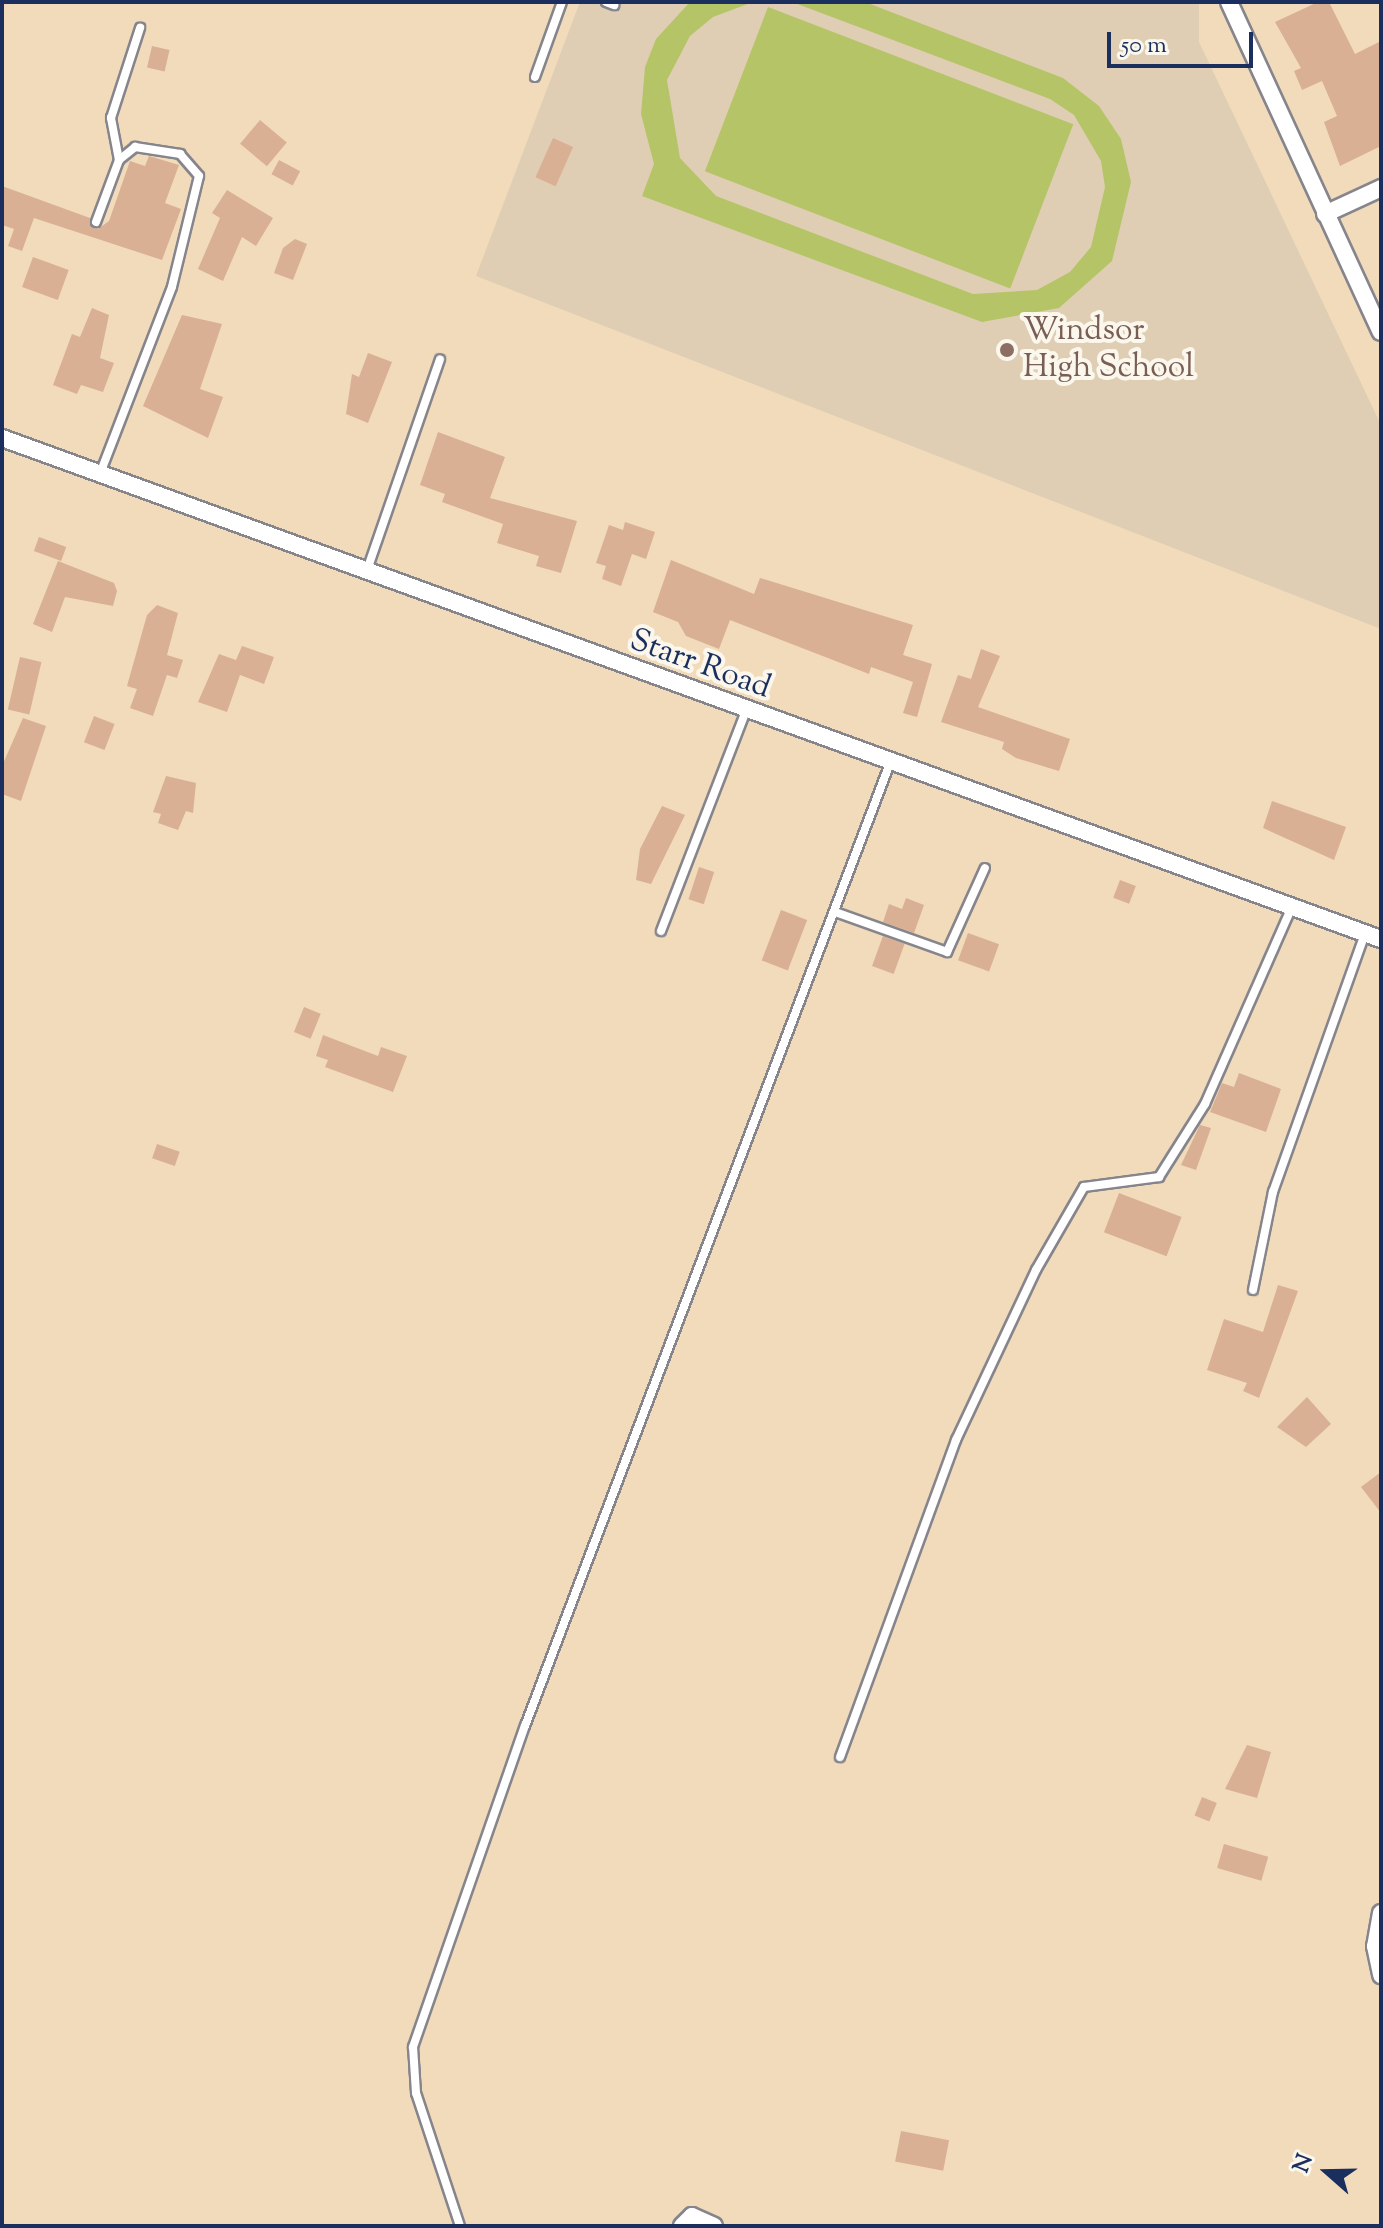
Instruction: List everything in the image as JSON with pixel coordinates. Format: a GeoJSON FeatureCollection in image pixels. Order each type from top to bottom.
{"type":"FeatureCollection","features":[{"type":"Feature","properties":{"kind":"street"},"geometry":{"type":"LineString","coordinates":[[1229,2],[1381,332]]}},
{"type":"Feature","properties":{"kind":"street"},"geometry":{"type":"LineString","coordinates":[[1325,214],[1381,188]]}},
{"type":"Feature","properties":{"kind":"street","name":"Starr Road"},"geometry":{"type":"LineString","coordinates":[[2,438],[366,574],[1381,939]]}},
{"type":"Feature","properties":{"kind":"street"},"geometry":{"type":"LineString","coordinates":[[1381,1913],[1375,1946],[1381,1975]]}},
{"type":"Feature","properties":{"kind":"street"},"geometry":{"type":"LineString","coordinates":[[682,2226],[692,2216],[714,2226]]}},
{"type":"Feature","properties":{"kind":"lane"},"geometry":{"type":"LineString","coordinates":[[535,77],[562,2]]}},
{"type":"Feature","properties":{"kind":"lane"},"geometry":{"type":"LineString","coordinates":[[119,160],[111,118],[140,28]]}},
{"type":"Feature","properties":{"kind":"lane"},"geometry":{"type":"LineString","coordinates":[[96,222],[119,160],[135,147],[180,154],[199,176],[172,287],[100,474]]}},
{"type":"Feature","properties":{"kind":"lane"},"geometry":{"type":"LineString","coordinates":[[366,574],[440,359]]}},
{"type":"Feature","properties":{"kind":"lane"},"geometry":{"type":"LineString","coordinates":[[661,931],[746,711]]}},
{"type":"Feature","properties":{"kind":"lane"},"geometry":{"type":"LineString","coordinates":[[460,2226],[410,2063],[525,1726],[838,913],[890,763]]}},
{"type":"Feature","properties":{"kind":"lane"},"geometry":{"type":"LineString","coordinates":[[838,913],[947,952],[985,868]]}},
{"type":"Feature","properties":{"kind":"lane"},"geometry":{"type":"LineString","coordinates":[[840,1757],[956,1440],[1036,1270],[1084,1187],[1159,1177],[1205,1104],[1292,907]]}},
{"type":"Feature","properties":{"kind":"lane"},"geometry":{"type":"LineString","coordinates":[[1253,1290],[1273,1192],[1365,933]]}},
{"type":"Feature","properties":{"kind":"shaded area","name":"Windsor High School"},"geometry":{"type":"Polygon","coordinates":[[[580,2],[1199,2],[1199,42],[1381,425],[1381,629],[476,276],[580,2]]]}},
{"type":"Feature","properties":{"kind":"green space"},"geometry":{"type":"Polygon","coordinates":[[[690,2],[753,2],[713,17],[690,36],[667,80],[680,158],[716,196],[973,294],[1037,290],[1070,272],[1091,247],[1105,187],[1101,161],[1074,115],[1050,99],[792,2],[865,2],[1063,78],[1099,106],[1121,139],[1131,182],[1112,261],[1059,308],[982,322],[642,196],[654,164],[641,114],[645,67],[656,39],[690,2]]]}},
{"type":"Feature","properties":{"kind":"green space"},"geometry":{"type":"Polygon","coordinates":[[[768,7],[1073,124],[1010,288],[705,171],[768,7]]]}},
{"type":"Feature","properties":{"kind":"building"},"geometry":{"type":"Polygon","coordinates":[[[1318,2],[1329,2],[1355,54],[1381,41],[1381,146],[1340,166],[1324,122],[1337,116],[1322,81],[1302,90],[1294,71],[1301,68],[1275,22],[1318,2]]]}},
{"type":"Feature","properties":{"kind":"building"},"geometry":{"type":"Polygon","coordinates":[[[152,46],[170,50],[165,71],[147,67],[152,46]]]}},
{"type":"Feature","properties":{"kind":"building"},"geometry":{"type":"Polygon","coordinates":[[[260,120],[287,142],[267,166],[240,144],[260,120]]]}},
{"type":"Feature","properties":{"kind":"building"},"geometry":{"type":"Polygon","coordinates":[[[553,138],[573,147],[556,186],[536,177],[553,138]]]}},
{"type":"Feature","properties":{"kind":"building"},"geometry":{"type":"Polygon","coordinates":[[[149,156],[179,165],[165,203],[181,209],[162,260],[34,218],[22,251],[8,246],[14,229],[2,225],[2,186],[90,218],[98,229],[109,221],[130,161],[145,166],[149,156]]]}},
{"type":"Feature","properties":{"kind":"building"},"geometry":{"type":"Polygon","coordinates":[[[279,160],[300,171],[293,185],[271,174],[279,160]]]}},
{"type":"Feature","properties":{"kind":"building"},"geometry":{"type":"Polygon","coordinates":[[[227,190],[273,218],[256,246],[242,237],[223,281],[198,269],[220,218],[212,213],[227,190]]]}},
{"type":"Feature","properties":{"kind":"building"},"geometry":{"type":"Polygon","coordinates":[[[295,239],[307,244],[293,280],[274,273],[283,248],[295,239]]]}},
{"type":"Feature","properties":{"kind":"building"},"geometry":{"type":"Polygon","coordinates":[[[33,257],[69,270],[58,300],[22,287],[33,257]]]}},
{"type":"Feature","properties":{"kind":"building"},"geometry":{"type":"Polygon","coordinates":[[[92,308],[109,315],[100,358],[114,363],[103,392],[81,385],[77,394],[53,385],[72,334],[80,337],[92,308]]]}},
{"type":"Feature","properties":{"kind":"building"},"geometry":{"type":"Polygon","coordinates":[[[182,315],[222,324],[200,389],[223,397],[208,438],[143,406],[182,315]]]}},
{"type":"Feature","properties":{"kind":"building"},"geometry":{"type":"Polygon","coordinates":[[[368,353],[392,362],[368,423],[346,414],[352,374],[359,377],[368,353]]]}},
{"type":"Feature","properties":{"kind":"building"},"geometry":{"type":"Polygon","coordinates":[[[438,432],[505,457],[490,498],[577,521],[561,573],[536,566],[539,556],[497,543],[503,524],[442,502],[445,494],[420,485],[438,432]]]}},
{"type":"Feature","properties":{"kind":"building"},"geometry":{"type":"Polygon","coordinates":[[[625,522],[655,532],[646,559],[632,554],[621,586],[602,579],[606,566],[596,563],[609,525],[623,530],[625,522]]]}},
{"type":"Feature","properties":{"kind":"building"},"geometry":{"type":"Polygon","coordinates":[[[39,537],[66,547],[61,561],[34,551],[39,537]]]}},
{"type":"Feature","properties":{"kind":"building"},"geometry":{"type":"Polygon","coordinates":[[[671,560],[754,594],[760,578],[913,625],[903,655],[932,664],[917,717],[903,713],[913,682],[871,667],[869,674],[730,620],[719,649],[686,636],[678,622],[653,612],[671,560]]]}},
{"type":"Feature","properties":{"kind":"building"},"geometry":{"type":"Polygon","coordinates":[[[58,561],[114,583],[117,591],[113,606],[65,597],[52,632],[33,624],[58,561]]]}},
{"type":"Feature","properties":{"kind":"building"},"geometry":{"type":"Polygon","coordinates":[[[157,605],[178,613],[167,655],[183,660],[177,678],[167,675],[153,716],[130,708],[137,689],[127,686],[147,615],[157,605]]]}},
{"type":"Feature","properties":{"kind":"building"},"geometry":{"type":"Polygon","coordinates":[[[242,646],[274,657],[264,684],[240,675],[227,712],[198,702],[219,654],[236,660],[242,646]]]}},
{"type":"Feature","properties":{"kind":"building"},"geometry":{"type":"Polygon","coordinates":[[[981,649],[1000,656],[978,707],[1070,739],[1059,771],[1016,758],[1002,749],[1004,742],[941,722],[958,675],[971,679],[981,649]]]}},
{"type":"Feature","properties":{"kind":"building"},"geometry":{"type":"Polygon","coordinates":[[[20,657],[41,662],[29,715],[8,710],[20,657]]]}},
{"type":"Feature","properties":{"kind":"building"},"geometry":{"type":"Polygon","coordinates":[[[94,716],[115,724],[105,750],[84,742],[94,716]]]}},
{"type":"Feature","properties":{"kind":"building"},"geometry":{"type":"Polygon","coordinates":[[[23,718],[46,726],[21,801],[2,794],[2,766],[23,718]]]}},
{"type":"Feature","properties":{"kind":"building"},"geometry":{"type":"Polygon","coordinates":[[[166,776],[196,783],[193,813],[186,811],[178,830],[158,823],[161,814],[153,812],[166,776]]]}},
{"type":"Feature","properties":{"kind":"building"},"geometry":{"type":"Polygon","coordinates":[[[1272,801],[1346,827],[1334,860],[1263,828],[1272,801]]]}},
{"type":"Feature","properties":{"kind":"building"},"geometry":{"type":"Polygon","coordinates":[[[662,806],[685,815],[651,884],[636,880],[640,849],[662,806]]]}},
{"type":"Feature","properties":{"kind":"building"},"geometry":{"type":"Polygon","coordinates":[[[699,867],[714,872],[704,904],[688,899],[699,867]]]}},
{"type":"Feature","properties":{"kind":"building"},"geometry":{"type":"Polygon","coordinates":[[[1120,880],[1136,886],[1129,904],[1113,898],[1120,880]]]}},
{"type":"Feature","properties":{"kind":"building"},"geometry":{"type":"Polygon","coordinates":[[[906,898],[924,905],[914,933],[883,922],[889,904],[902,909],[906,898]]]}},
{"type":"Feature","properties":{"kind":"building"},"geometry":{"type":"Polygon","coordinates":[[[781,910],[807,920],[788,970],[762,960],[781,910]]]}},
{"type":"Feature","properties":{"kind":"building"},"geometry":{"type":"Polygon","coordinates":[[[968,933],[999,944],[989,972],[958,960],[968,933]]]}},
{"type":"Feature","properties":{"kind":"building"},"geometry":{"type":"Polygon","coordinates":[[[883,936],[905,944],[894,974],[872,966],[883,936]]]}},
{"type":"Feature","properties":{"kind":"building"},"geometry":{"type":"Polygon","coordinates":[[[304,1007],[321,1014],[311,1039],[294,1032],[304,1007]]]}},
{"type":"Feature","properties":{"kind":"building"},"geometry":{"type":"Polygon","coordinates":[[[323,1035],[378,1056],[381,1047],[407,1056],[393,1092],[325,1067],[328,1060],[316,1056],[323,1035]]]}},
{"type":"Feature","properties":{"kind":"building"},"geometry":{"type":"Polygon","coordinates":[[[1239,1073],[1281,1089],[1266,1132],[1210,1112],[1222,1083],[1234,1087],[1239,1073]]]}},
{"type":"Feature","properties":{"kind":"building"},"geometry":{"type":"Polygon","coordinates":[[[1200,1125],[1211,1128],[1196,1170],[1181,1165],[1200,1125]]]}},
{"type":"Feature","properties":{"kind":"building"},"geometry":{"type":"Polygon","coordinates":[[[157,1144],[180,1152],[175,1166],[152,1158],[157,1144]]]}},
{"type":"Feature","properties":{"kind":"building"},"geometry":{"type":"Polygon","coordinates":[[[1119,1193],[1182,1217],[1166,1256],[1104,1232],[1119,1193]]]}},
{"type":"Feature","properties":{"kind":"building"},"geometry":{"type":"Polygon","coordinates":[[[1278,1285],[1298,1291],[1259,1398],[1243,1391],[1247,1383],[1207,1370],[1224,1319],[1263,1332],[1278,1285]]]}},
{"type":"Feature","properties":{"kind":"building"},"geometry":{"type":"Polygon","coordinates":[[[1307,1397],[1331,1424],[1306,1447],[1277,1427],[1307,1397]]]}},
{"type":"Feature","properties":{"kind":"building"},"geometry":{"type":"Polygon","coordinates":[[[1381,1472],[1381,1513],[1361,1487],[1381,1472]]]}},
{"type":"Feature","properties":{"kind":"building"},"geometry":{"type":"Polygon","coordinates":[[[1247,1745],[1271,1752],[1257,1798],[1225,1789],[1247,1745]]]}},
{"type":"Feature","properties":{"kind":"building"},"geometry":{"type":"Polygon","coordinates":[[[1202,1797],[1217,1803],[1209,1822],[1195,1816],[1202,1797]]]}},
{"type":"Feature","properties":{"kind":"building"},"geometry":{"type":"Polygon","coordinates":[[[1224,1844],[1268,1857],[1261,1881],[1217,1868],[1224,1844]]]}},
{"type":"Feature","properties":{"kind":"building"},"geometry":{"type":"Polygon","coordinates":[[[901,2131],[949,2140],[943,2171],[895,2161],[901,2131]]]}},
{"type":"Feature","properties":{"kind":"place","name":"Windsor High School"},"geometry":{"type":"Point","coordinates":[1007,350]}}]}
